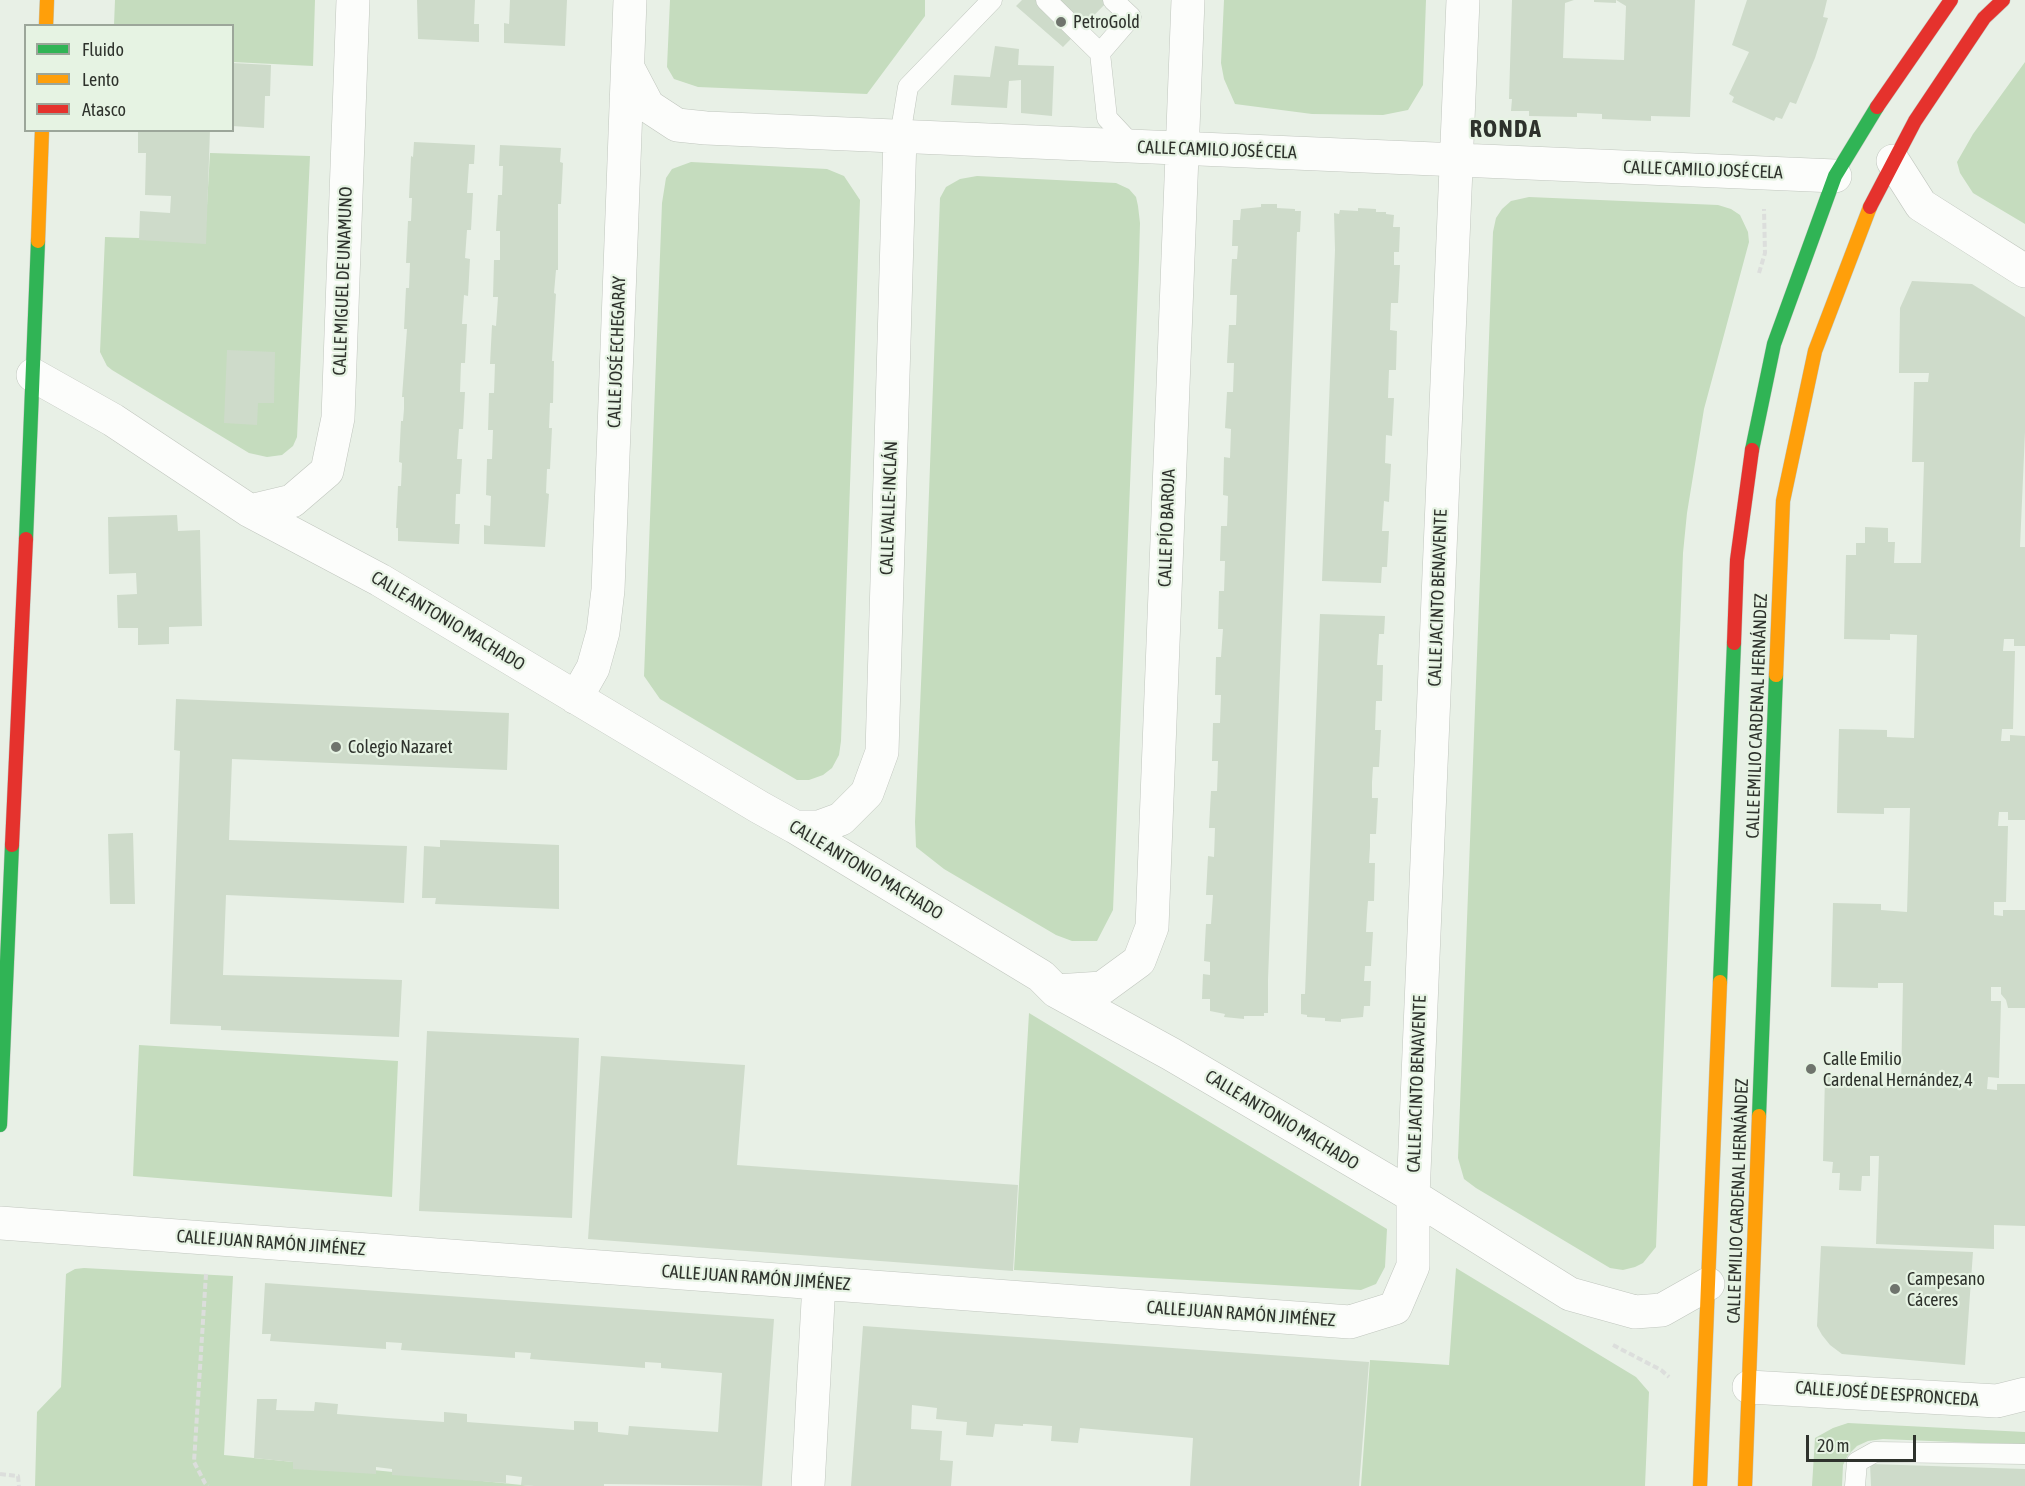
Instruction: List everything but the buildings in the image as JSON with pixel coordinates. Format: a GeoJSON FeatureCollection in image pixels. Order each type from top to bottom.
{"type":"FeatureCollection","features":[{"type":"Feature","properties":{"kind":"main road"},"geometry":{"type":"LineString","coordinates":[[46,24],[47,0]]}},
{"type":"Feature","properties":{"kind":"main road","name":"CALLE EMILIO CARDENAL HERNÁNDEZ"},"geometry":{"type":"LineString","coordinates":[[1700,1486],[1737,560],[1751,456],[1774,344],[1835,176],[1880,102],[1952,0]]}},
{"type":"Feature","properties":{"kind":"main road","name":"CALLE EMILIO CARDENAL HERNÁNDEZ"},"geometry":{"type":"LineString","coordinates":[[1745,1486],[1783,501],[1815,351],[1864,218],[1915,120],[1984,18],[2003,0]]}},
{"type":"Feature","properties":{"kind":"main road"},"geometry":{"type":"LineString","coordinates":[[0,1125],[42,132]]}},
{"type":"Feature","properties":{"kind":"street","name":"CALLE MIGUEL DE UNAMUNO"},"geometry":{"type":"LineString","coordinates":[[250,511],[292,501],[327,471],[338,418],[353,0]]}},
{"type":"Feature","properties":{"kind":"street","name":"CALLE JOSÉ ECHEGARAY"},"geometry":{"type":"LineString","coordinates":[[576,698],[593,668],[603,632],[608,590],[630,0]]}},
{"type":"Feature","properties":{"kind":"street","name":"CALLE PÍO BAROJA"},"geometry":{"type":"LineString","coordinates":[[1056,991],[1102,988],[1139,961],[1152,927],[1188,0]]}},
{"type":"Feature","properties":{"kind":"street","name":"CALLE JACINTO BENAVENTE"},"geometry":{"type":"LineString","coordinates":[[1413,1196],[1463,0]]}},
{"type":"Feature","properties":{"kind":"street","name":"CALLE CAMILO JOSÉ CELA"},"geometry":{"type":"LineString","coordinates":[[628,68],[648,106],[677,125],[706,128],[1835,176]]}},
{"type":"Feature","properties":{"kind":"street","name":"CALLE VALLE-INCLÁN"},"geometry":{"type":"LineString","coordinates":[[795,826],[819,826],[841,819],[867,793],[882,752],[900,136]]}},
{"type":"Feature","properties":{"kind":"street"},"geometry":{"type":"LineString","coordinates":[[1893,161],[1922,205],[2025,271]]}},
{"type":"Feature","properties":{"kind":"street","name":"CALLE ANTONIO MACHADO"},"geometry":{"type":"LineString","coordinates":[[33,375],[113,420],[250,511],[380,580],[759,807],[795,826],[1041,976],[1056,991],[1171,1054],[1413,1196],[1570,1293],[1635,1312],[1662,1310],[1708,1284]]}},
{"type":"Feature","properties":{"kind":"street","name":"CALLE JUAN RAMÓN JIMÉNEZ"},"geometry":{"type":"LineString","coordinates":[[0,1223],[1350,1322],[1395,1308],[1413,1266],[1413,1196]]}},
{"type":"Feature","properties":{"kind":"street"},"geometry":{"type":"LineString","coordinates":[[808,1486],[819,1282]]}},
{"type":"Feature","properties":{"kind":"street","name":"CALLE JOSÉ DE ESPRONCEDA"},"geometry":{"type":"LineString","coordinates":[[1749,1387],[1997,1401],[2025,1394]]}},
{"type":"Feature","properties":{"kind":"lane"},"geometry":{"type":"LineString","coordinates":[[900,136],[908,87],[992,0]]}},
{"type":"Feature","properties":{"kind":"lane"},"geometry":{"type":"LineString","coordinates":[[1046,0],[1100,53],[1107,118],[1134,147]]}},
{"type":"Feature","properties":{"kind":"lane"},"geometry":{"type":"LineString","coordinates":[[1100,53],[1132,9],[1113,0]]}},
{"type":"Feature","properties":{"kind":"lane"},"geometry":{"type":"LineString","coordinates":[[1855,1486],[1857,1462],[1875,1452],[2025,1454]]}},
{"type":"Feature","properties":{"kind":"path"},"geometry":{"type":"LineString","coordinates":[[206,1274],[194,1462],[207,1485]]}},
{"type":"Feature","properties":{"kind":"path"},"geometry":{"type":"LineString","coordinates":[[1609,1343],[1661,1370],[1676,1384]]}},
{"type":"Feature","properties":{"kind":"path"},"geometry":{"type":"LineString","coordinates":[[0,1474],[18,1476],[19,1486]]}},
{"type":"Feature","properties":{"kind":"green space"},"geometry":{"type":"Polygon","coordinates":[[[115,0],[315,0],[313,66],[234,62],[234,24],[114,24],[115,0]]]}},
{"type":"Feature","properties":{"kind":"green space"},"geometry":{"type":"Polygon","coordinates":[[[670,0],[925,0],[925,16],[867,94],[698,87],[674,79],[667,67],[670,0]]]}},
{"type":"Feature","properties":{"kind":"green space"},"geometry":{"type":"Polygon","coordinates":[[[1224,0],[1426,0],[1423,85],[1408,110],[1383,115],[1312,114],[1235,104],[1224,79],[1221,63],[1224,0]]]}},
{"type":"Feature","properties":{"kind":"green space"},"geometry":{"type":"Polygon","coordinates":[[[2025,62],[2025,224],[1973,193],[1960,173],[1957,162],[1973,134],[2025,62]]]}},
{"type":"Feature","properties":{"kind":"green space"},"geometry":{"type":"Polygon","coordinates":[[[210,153],[310,156],[297,437],[293,446],[282,455],[267,457],[249,453],[112,370],[107,366],[100,352],[105,237],[205,240],[210,153]]]}},
{"type":"Feature","properties":{"kind":"green space"},"geometry":{"type":"Polygon","coordinates":[[[691,162],[827,169],[844,176],[860,200],[841,741],[839,755],[832,768],[823,775],[809,780],[797,780],[660,699],[644,676],[662,203],[666,178],[672,169],[691,162]]]}},
{"type":"Feature","properties":{"kind":"green space"},"geometry":{"type":"Polygon","coordinates":[[[977,176],[1116,183],[1129,189],[1136,197],[1138,206],[1139,260],[1113,910],[1097,941],[1072,941],[1056,935],[944,869],[916,847],[915,822],[940,198],[946,187],[960,179],[977,176]]]}},
{"type":"Feature","properties":{"kind":"green space"},"geometry":{"type":"Polygon","coordinates":[[[1529,197],[1718,205],[1740,215],[1748,232],[1749,242],[1704,409],[1687,513],[1683,553],[1656,1247],[1643,1263],[1623,1270],[1610,1268],[1476,1188],[1464,1179],[1458,1158],[1493,232],[1496,218],[1502,209],[1511,201],[1529,197]]]}},
{"type":"Feature","properties":{"kind":"green space"},"geometry":{"type":"Polygon","coordinates":[[[1029,1013],[1387,1229],[1385,1267],[1376,1284],[1361,1290],[1014,1270],[1029,1013]]]}},
{"type":"Feature","properties":{"kind":"green space"},"geometry":{"type":"Polygon","coordinates":[[[139,1045],[398,1061],[392,1197],[133,1176],[139,1045]]]}},
{"type":"Feature","properties":{"kind":"green space"},"geometry":{"type":"Polygon","coordinates":[[[1456,1268],[1636,1377],[1649,1392],[1645,1486],[1361,1486],[1370,1360],[1449,1365],[1456,1268]]]}},
{"type":"Feature","properties":{"kind":"green space"},"geometry":{"type":"Polygon","coordinates":[[[75,1269],[233,1276],[224,1455],[532,1486],[35,1486],[37,1412],[61,1387],[66,1274],[75,1269]]]}},
{"type":"Feature","properties":{"kind":"green space"},"geometry":{"type":"Polygon","coordinates":[[[1848,1423],[2025,1432],[2025,1445],[1883,1439],[1868,1441],[1857,1446],[1848,1455],[1843,1465],[1842,1486],[1812,1486],[1815,1438],[1848,1423]]]}},
{"type":"Feature","properties":{"kind":"traffic: fast"},"geometry":{"type":"LineString","coordinates":[[1752,450],[1774,344],[1835,176],[1877,107]]}},
{"type":"Feature","properties":{"kind":"traffic: fast"},"geometry":{"type":"LineString","coordinates":[[26,539],[38,241]]}},
{"type":"Feature","properties":{"kind":"traffic: fast"},"geometry":{"type":"LineString","coordinates":[[1720,982],[1734,643]]}},
{"type":"Feature","properties":{"kind":"traffic: fast"},"geometry":{"type":"LineString","coordinates":[[1759,1116],[1776,675]]}},
{"type":"Feature","properties":{"kind":"traffic: fast"},"geometry":{"type":"LineString","coordinates":[[0,1125],[12,845]]}},
{"type":"Feature","properties":{"kind":"traffic: slow"},"geometry":{"type":"LineString","coordinates":[[46,24],[47,0]]}},
{"type":"Feature","properties":{"kind":"traffic: slow"},"geometry":{"type":"LineString","coordinates":[[38,241],[42,132]]}},
{"type":"Feature","properties":{"kind":"traffic: slow"},"geometry":{"type":"LineString","coordinates":[[1776,675],[1783,501],[1815,351],[1870,207]]}},
{"type":"Feature","properties":{"kind":"traffic: slow"},"geometry":{"type":"LineString","coordinates":[[1700,1486],[1720,982]]}},
{"type":"Feature","properties":{"kind":"traffic: slow"},"geometry":{"type":"LineString","coordinates":[[1745,1486],[1759,1116]]}},
{"type":"Feature","properties":{"kind":"traffic: jam"},"geometry":{"type":"LineString","coordinates":[[1877,107],[1951,0]]}},
{"type":"Feature","properties":{"kind":"traffic: jam"},"geometry":{"type":"LineString","coordinates":[[1870,207],[1915,121],[1984,18],[2003,0]]}},
{"type":"Feature","properties":{"kind":"traffic: jam"},"geometry":{"type":"LineString","coordinates":[[1734,643],[1737,560],[1752,450]]}},
{"type":"Feature","properties":{"kind":"traffic: jam"},"geometry":{"type":"LineString","coordinates":[[12,845],[26,539]]}},
{"type":"Feature","properties":{"kind":"place","name":"PetroGold"},"geometry":{"type":"Point","coordinates":[1061,22]}},
{"type":"Feature","properties":{"kind":"place","name":"Colegio Nazaret"},"geometry":{"type":"Point","coordinates":[336,747]}},
{"type":"Feature","properties":{"kind":"place","name":"Calle Emilio Cardenal Hernández, 4"},"geometry":{"type":"Point","coordinates":[1811,1069]}},
{"type":"Feature","properties":{"kind":"place","name":"Campesano Cáceres"},"geometry":{"type":"Point","coordinates":[1895,1289]}},
{"type":"Feature","properties":{"kind":"district","name":"RONDA"},"geometry":{"type":"Point","coordinates":[1506,129]}}]}
